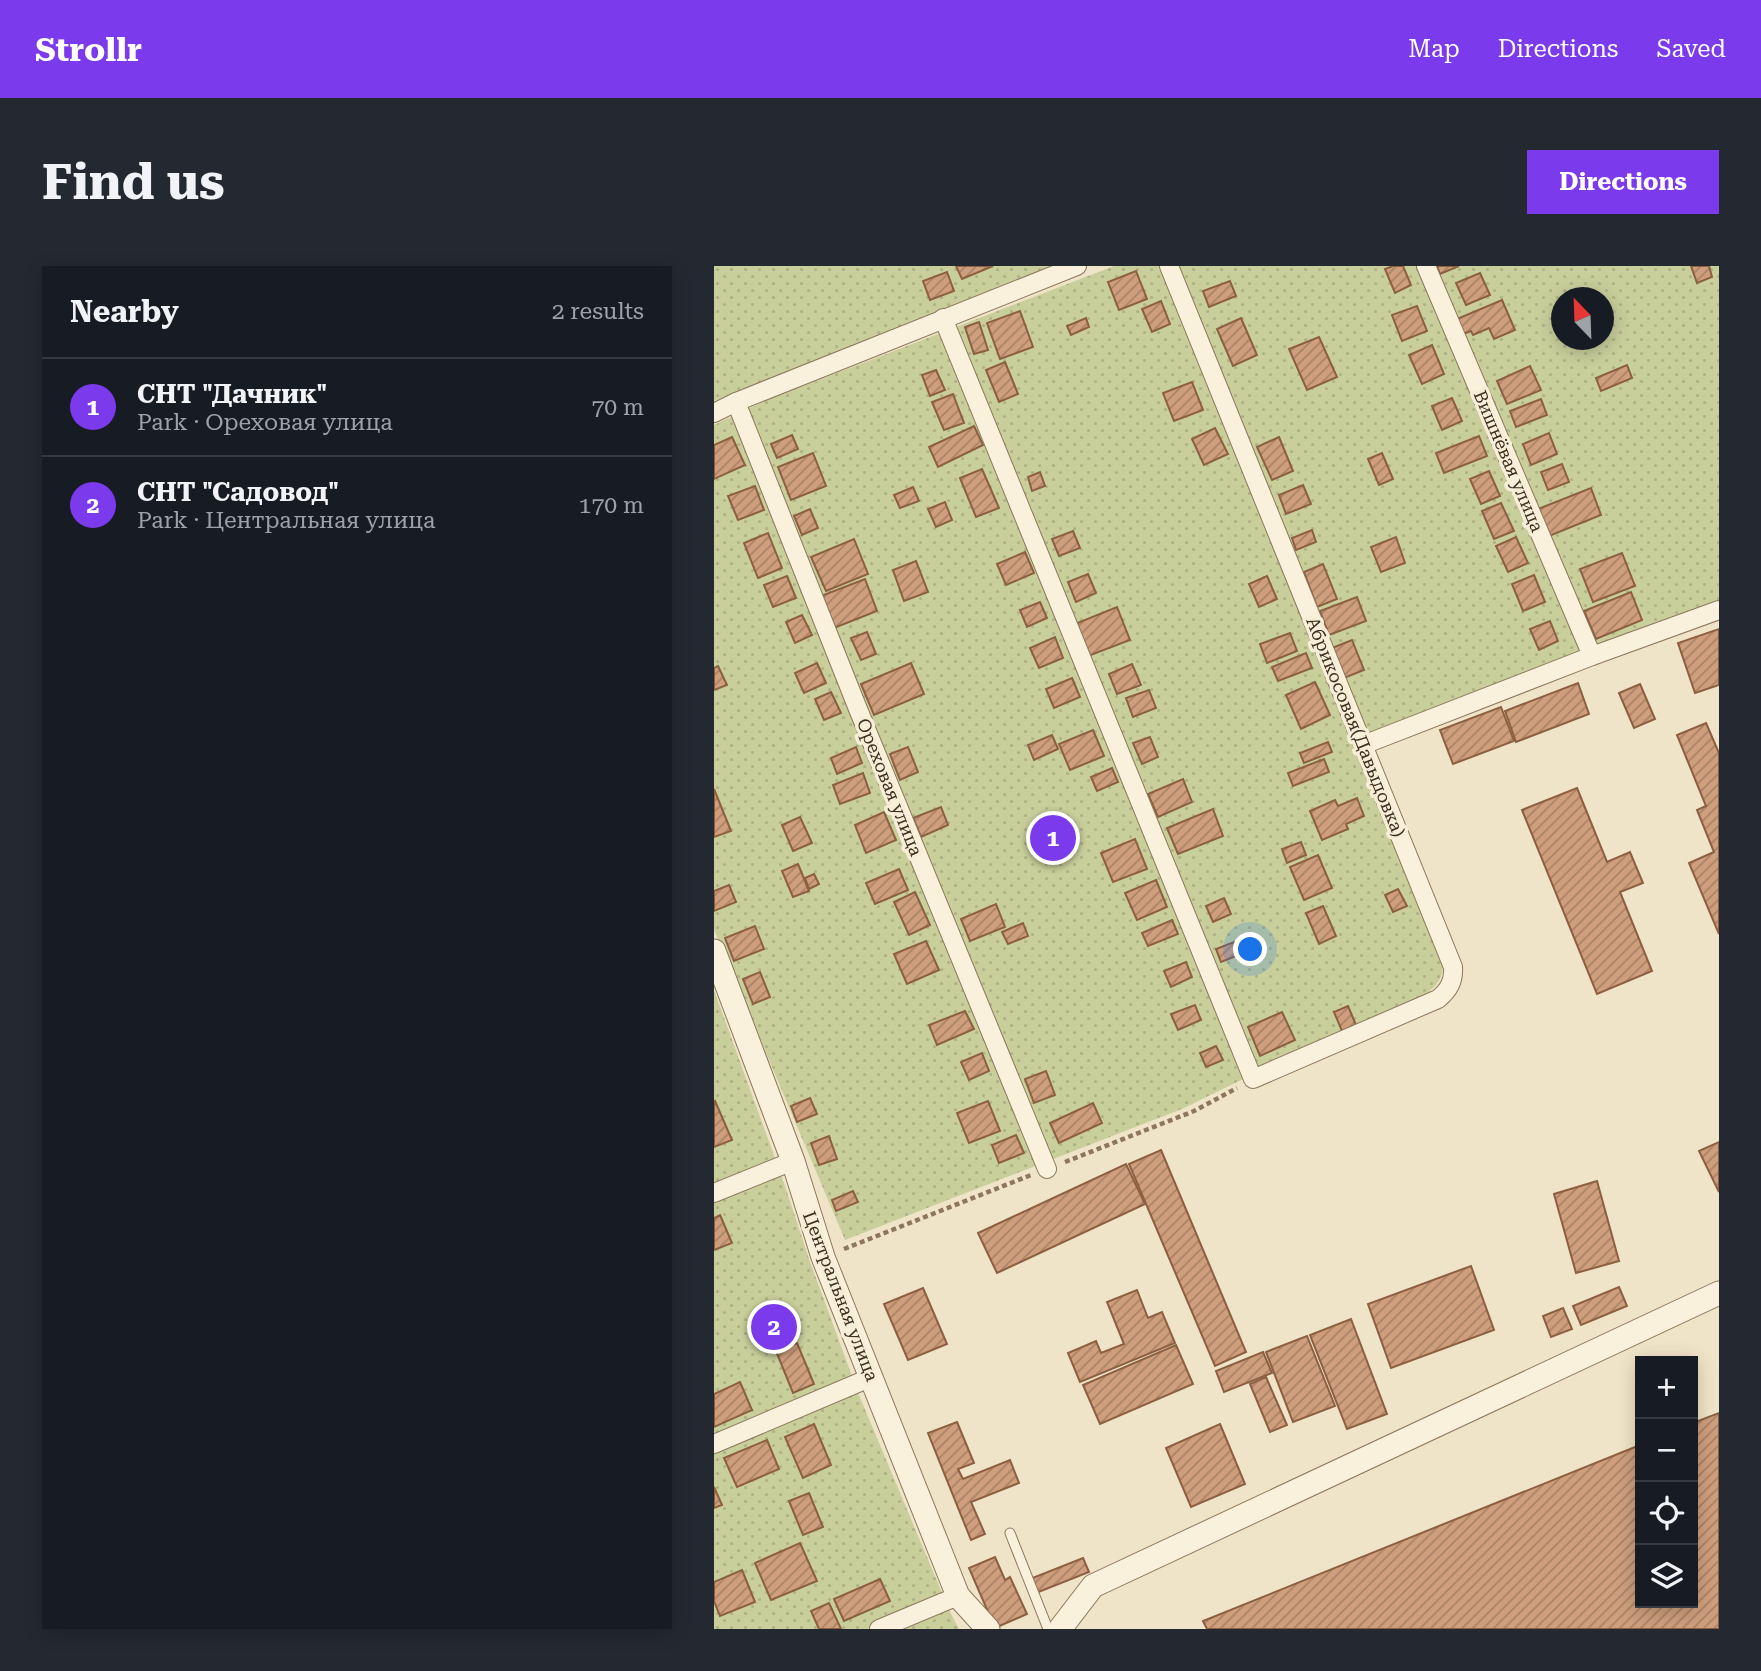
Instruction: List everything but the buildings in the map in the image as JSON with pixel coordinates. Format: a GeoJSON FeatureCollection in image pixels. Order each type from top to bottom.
{"type":"FeatureCollection","features":[{"type":"Feature","properties":{"kind":"street"},"geometry":{"type":"LineString","coordinates":[[714,413],[1077,266]]}},
{"type":"Feature","properties":{"kind":"street","name":"Абрикосовая(Давыдовка)"},"geometry":{"type":"LineString","coordinates":[[1169,266],[1453,967],[1454,976],[1446,993],[1438,999],[1253,1079]]}},
{"type":"Feature","properties":{"kind":"street","name":"Вишнёвая улица"},"geometry":{"type":"LineString","coordinates":[[1426,266],[1592,656]]}},
{"type":"Feature","properties":{"kind":"street"},"geometry":{"type":"LineString","coordinates":[[943,318],[1253,1079]]}},
{"type":"Feature","properties":{"kind":"street","name":"Ореховая улица"},"geometry":{"type":"LineString","coordinates":[[736,402],[858,709],[1047,1169]]}},
{"type":"Feature","properties":{"kind":"street"},"geometry":{"type":"LineString","coordinates":[[1363,746],[1592,656],[1719,610]]}},
{"type":"Feature","properties":{"kind":"street","name":"Центральная улица"},"geometry":{"type":"LineString","coordinates":[[716,961],[793,1161],[823,1257],[958,1596],[988,1629]]}},
{"type":"Feature","properties":{"kind":"street"},"geometry":{"type":"LineString","coordinates":[[714,1193],[793,1161]]}},
{"type":"Feature","properties":{"kind":"street"},"geometry":{"type":"LineString","coordinates":[[1059,1629],[1093,1586],[1719,1293]]}},
{"type":"Feature","properties":{"kind":"street"},"geometry":{"type":"LineString","coordinates":[[714,1444],[872,1377]]}},
{"type":"Feature","properties":{"kind":"street"},"geometry":{"type":"LineString","coordinates":[[879,1629],[958,1596]]}},
{"type":"Feature","properties":{"kind":"lane"},"geometry":{"type":"LineString","coordinates":[[1010,1533],[1048,1629]]}},
{"type":"Feature","properties":{"kind":"path"},"geometry":{"type":"LineString","coordinates":[[823,1257],[1194,1111],[1253,1079]]}},
{"type":"Feature","properties":{"kind":"green space"},"geometry":{"type":"Polygon","coordinates":[[[714,266],[1056,266],[714,401],[714,266]]]}},
{"type":"Feature","properties":{"kind":"green space"},"geometry":{"type":"Polygon","coordinates":[[[1114,266],[1719,266],[1719,604],[1354,746],[1443,958],[1442,974],[1435,986],[1425,995],[1182,1109],[845,1240],[714,930],[714,425],[762,402],[1114,266]]]}},
{"type":"Feature","properties":{"kind":"green space"},"geometry":{"type":"Polygon","coordinates":[[[714,990],[859,1395],[959,1629],[714,1629],[714,990]]]}},
{"type":"Feature","properties":{"kind":"place","name":"СНТ \"Дачник\""},"geometry":{"type":"Point","coordinates":[1053,838]}},
{"type":"Feature","properties":{"kind":"place","name":"СНТ \"Садовод\""},"geometry":{"type":"Point","coordinates":[774,1327]}}]}
